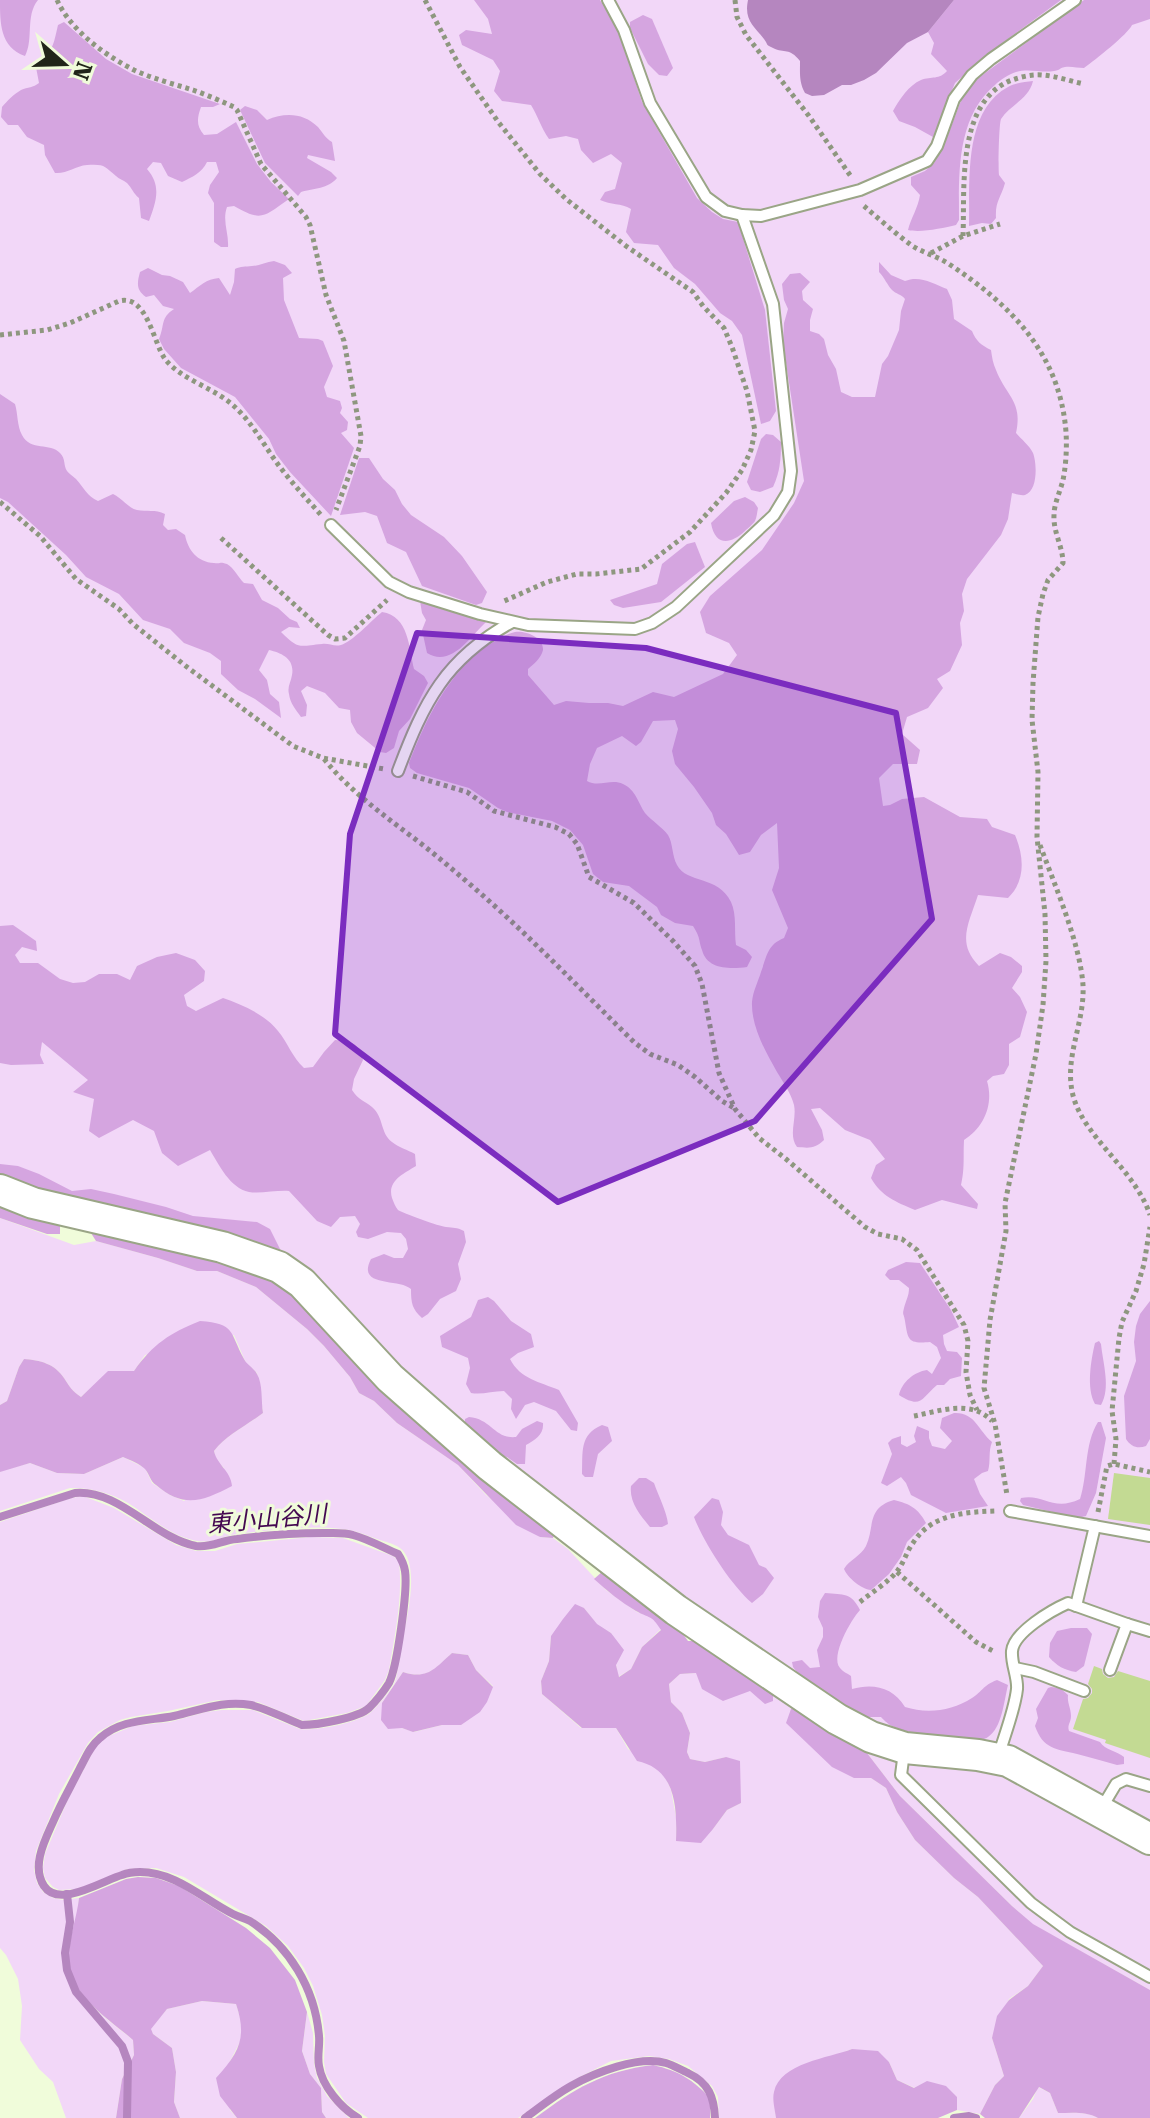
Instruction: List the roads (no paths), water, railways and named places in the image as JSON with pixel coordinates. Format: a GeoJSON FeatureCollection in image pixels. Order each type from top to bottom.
{"type":"FeatureCollection","features":[{"type":"Feature","properties":{"kind":"street"},"geometry":{"type":"LineString","coordinates":[[0,1190],[33,1203],[222,1247],[279,1267],[302,1283],[390,1378],[479,1456],[676,1610],[837,1719],[871,1737],[905,1748],[1008,1761],[1150,1839]]}},
{"type":"Feature","properties":{"kind":"lane"},"geometry":{"type":"LineString","coordinates":[[608,0],[624,30],[650,103],[706,197],[725,211],[761,216],[860,190],[927,161],[937,146],[954,99],[972,75],[1075,0]]}},
{"type":"Feature","properties":{"kind":"lane"},"geometry":{"type":"LineString","coordinates":[[331,525],[389,582],[400,588],[513,622],[635,629],[652,623],[676,607],[774,515],[788,492],[791,471],[773,304],[742,215]]}},
{"type":"Feature","properties":{"kind":"lane"},"geometry":{"type":"LineString","coordinates":[[398,771],[414,727],[436,687],[468,651],[513,622]]}},
{"type":"Feature","properties":{"kind":"lane"},"geometry":{"type":"LineString","coordinates":[[1010,1511],[1150,1536]]}},
{"type":"Feature","properties":{"kind":"lane"},"geometry":{"type":"LineString","coordinates":[[1076,1606],[1095,1526]]}},
{"type":"Feature","properties":{"kind":"lane"},"geometry":{"type":"LineString","coordinates":[[998,1759],[1017,1689],[1012,1650],[1021,1635],[1038,1620],[1068,1603],[1150,1631]]}},
{"type":"Feature","properties":{"kind":"lane"},"geometry":{"type":"LineString","coordinates":[[1110,1670],[1127,1624]]}},
{"type":"Feature","properties":{"kind":"lane"},"geometry":{"type":"LineString","coordinates":[[1015,1668],[1084,1691]]}},
{"type":"Feature","properties":{"kind":"lane"},"geometry":{"type":"LineString","coordinates":[[905,1748],[901,1775],[1031,1903],[1070,1932],[1150,1977]]}},
{"type":"Feature","properties":{"kind":"lane"},"geometry":{"type":"LineString","coordinates":[[1099,1811],[1116,1784],[1126,1779],[1150,1786]]}},
{"type":"Feature","properties":{"kind":"waterway","name":"東小山谷川"},"geometry":{"type":"LineString","coordinates":[[0,1517],[75,1493],[91,1494],[107,1498],[166,1534],[196,1546],[269,1535],[342,1533],[398,1554],[406,1581],[395,1661],[389,1683],[369,1708],[347,1718],[302,1725],[251,1705],[231,1704],[117,1727],[100,1738],[88,1752],[56,1815],[39,1862],[44,1886],[60,1895],[82,1891],[126,1874],[153,1873],[177,1881],[264,1931],[288,1956],[306,1985],[316,2018],[318,2062],[328,2089],[358,2118]]}},
{"type":"Feature","properties":{"kind":"waterway"},"geometry":{"type":"LineString","coordinates":[[67,1894],[70,1922],[65,1953],[67,1970],[76,1992],[122,2046],[128,2062],[127,2118]]}},
{"type":"Feature","properties":{"kind":"waterway","name":"東小山谷川"},"geometry":{"type":"LineString","coordinates":[[525,2118],[565,2090],[592,2076],[643,2061],[666,2063],[701,2081],[712,2097],[715,2118]]}},
{"type":"Feature","properties":{"kind":"waterway","name":"東小山谷川"},"geometry":{"type":"LineString","coordinates":[[954,2118],[976,2118]]}}]}
